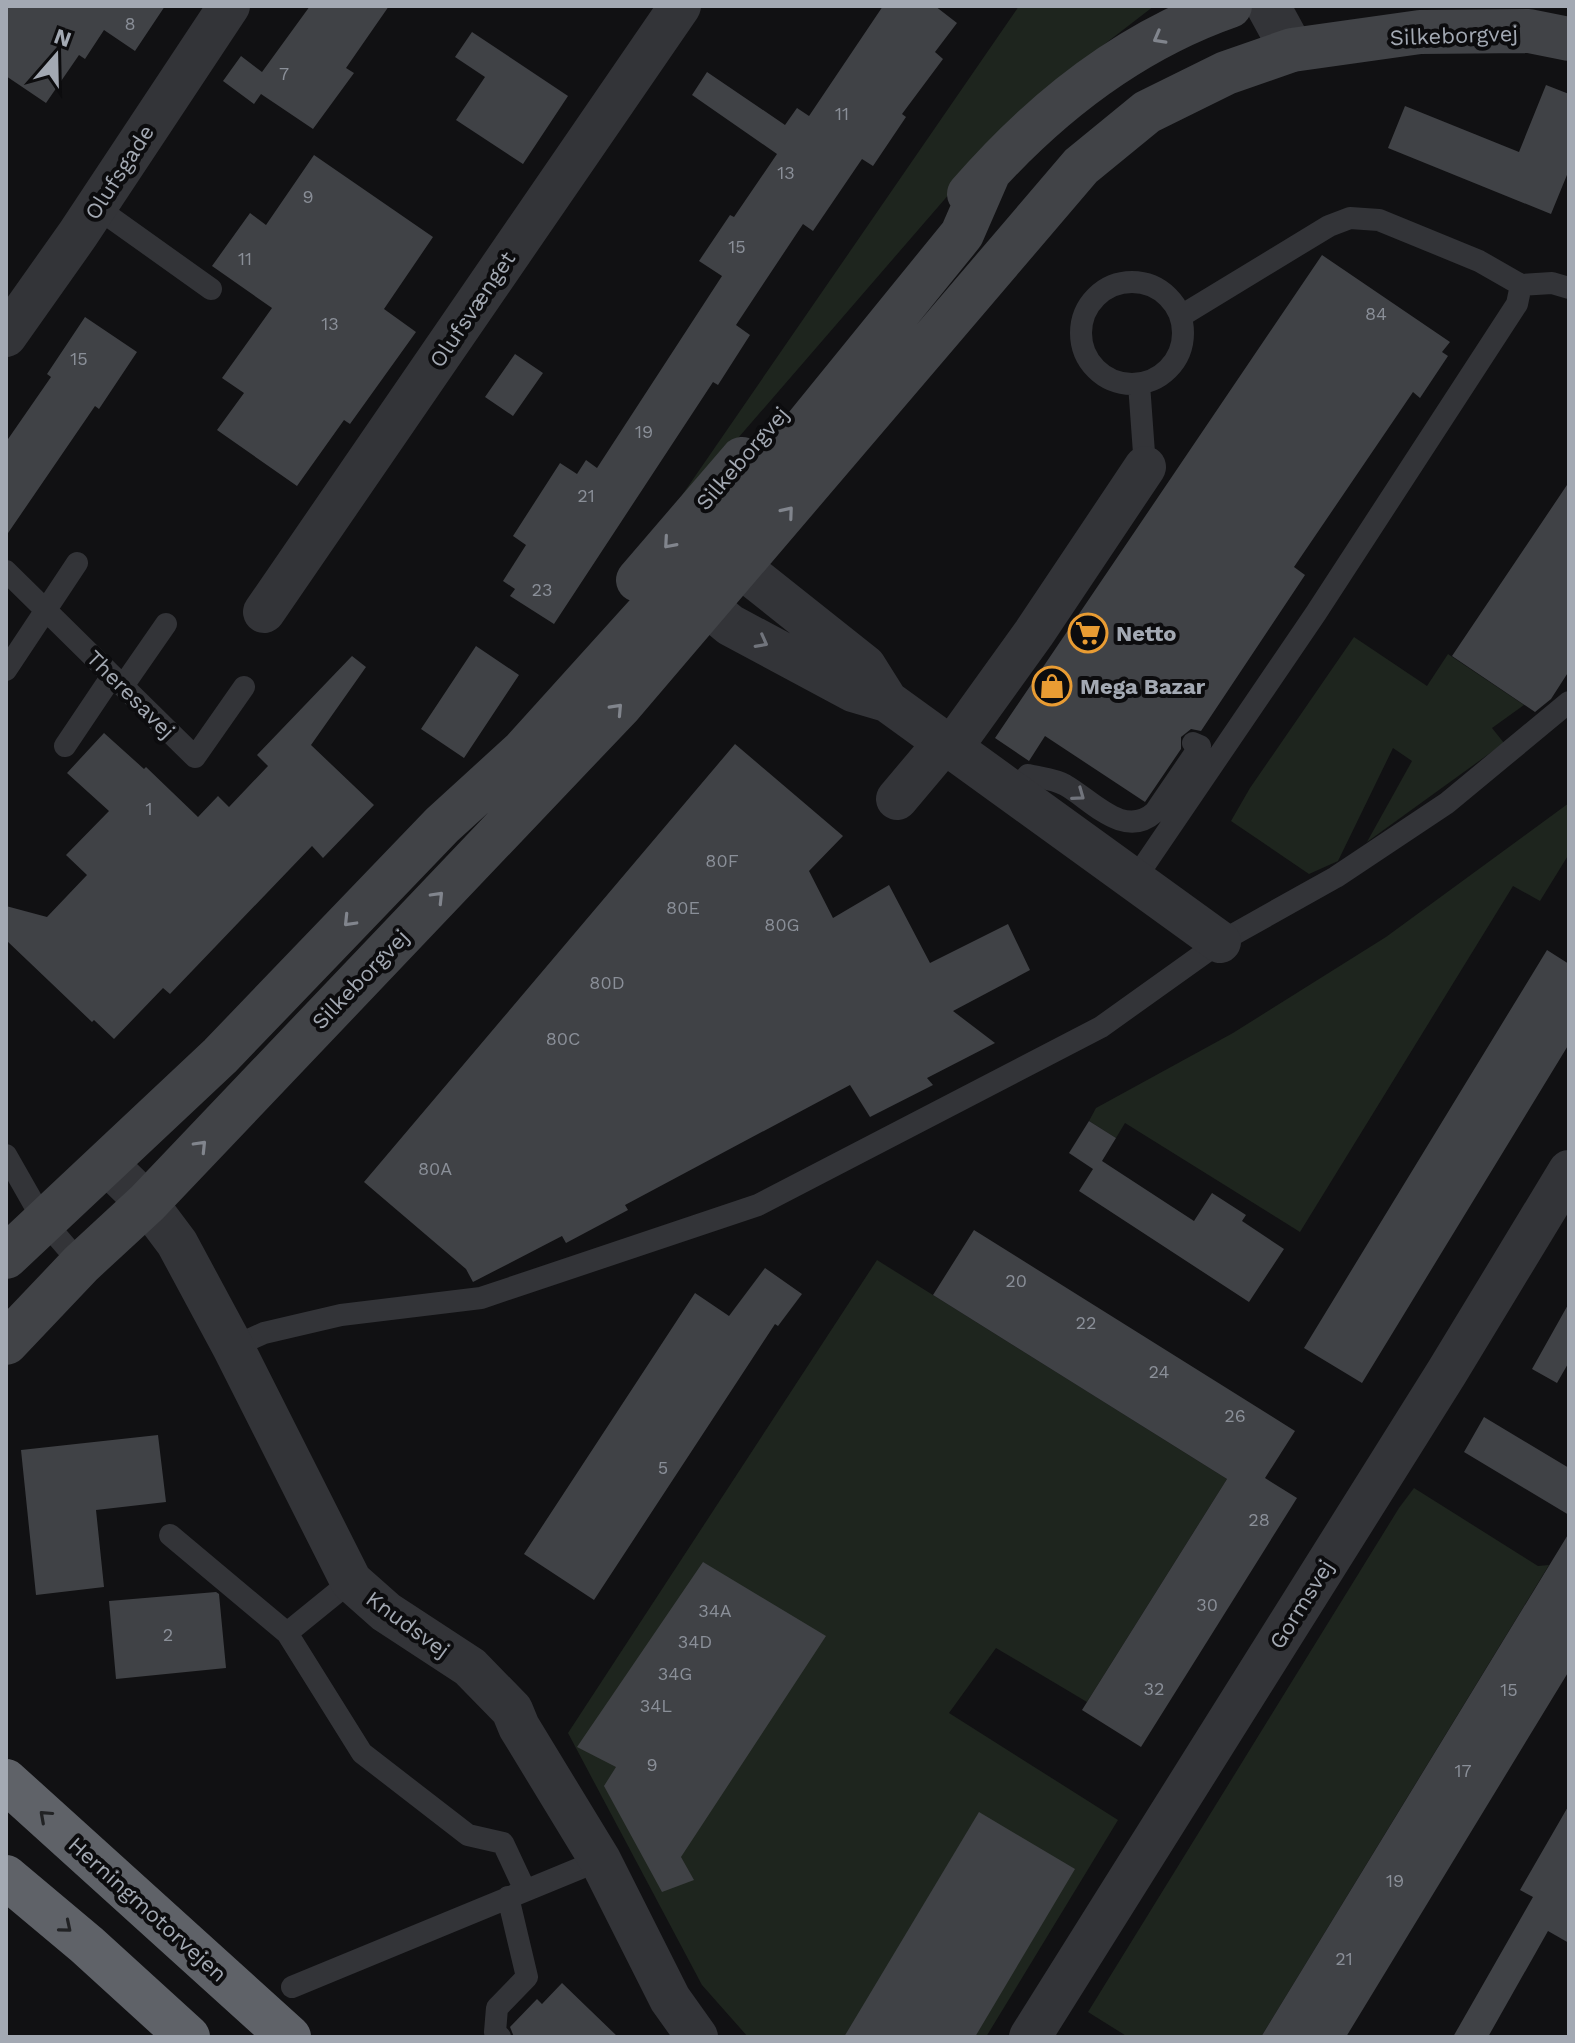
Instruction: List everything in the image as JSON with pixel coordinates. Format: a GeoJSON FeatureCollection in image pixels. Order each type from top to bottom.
{"type":"FeatureCollection","features":[{"type":"Feature","properties":{"kind":"highway","name":"Herningmotorvejen"},"geometry":{"type":"LineString","coordinates":[[6,1781],[289,2037]]}},
{"type":"Feature","properties":{"kind":"highway"},"geometry":{"type":"LineString","coordinates":[[6,1877],[87,1945],[188,2037]]}},
{"type":"Feature","properties":{"kind":"main road","name":"Silkeborgvej"},"geometry":{"type":"LineString","coordinates":[[442,825],[507,732],[989,172],[1033,128],[1110,65],[1200,16],[1230,6]]}},
{"type":"Feature","properties":{"kind":"main road","name":"Silkeborgvej"},"geometry":{"type":"LineString","coordinates":[[6,1257],[220,1056],[442,825],[691,594],[1081,166],[1147,112],[1226,73],[1292,50],[1420,32],[1529,31],[1569,39]]}},
{"type":"Feature","properties":{"kind":"main road","name":"Silkeborgvej"},"geometry":{"type":"LineString","coordinates":[[726,555],[962,234],[989,172]]}},
{"type":"Feature","properties":{"kind":"main road","name":"Silkeborgvej"},"geometry":{"type":"LineString","coordinates":[[6,1343],[81,1264],[147,1203],[621,705],[691,594]]}},
{"type":"Feature","properties":{"kind":"street","name":"Olufsgade"},"geometry":{"type":"LineString","coordinates":[[6,336],[229,6]]}},
{"type":"Feature","properties":{"kind":"street","name":"Olufsvænget"},"geometry":{"type":"LineString","coordinates":[[264,612],[680,6]]}},
{"type":"Feature","properties":{"kind":"street"},"geometry":{"type":"LineString","coordinates":[[1268,6],[1292,50]]}},
{"type":"Feature","properties":{"kind":"street"},"geometry":{"type":"LineString","coordinates":[[1291,6],[1292,50]]}},
{"type":"Feature","properties":{"kind":"street"},"geometry":{"type":"LineString","coordinates":[[897,799],[1045,641],[1145,467]]}},
{"type":"Feature","properties":{"kind":"street"},"geometry":{"type":"LineString","coordinates":[[726,555],[865,666],[887,701]]}},
{"type":"Feature","properties":{"kind":"street"},"geometry":{"type":"LineString","coordinates":[[691,594],[730,625],[853,691],[887,701],[1220,942]]}},
{"type":"Feature","properties":{"kind":"street","name":"Knudsvej"},"geometry":{"type":"LineString","coordinates":[[106,1163],[147,1203],[177,1243],[351,1581],[386,1612],[470,1667],[512,1710],[519,1727],[600,1860],[670,1999],[697,2037]]}},
{"type":"Feature","properties":{"kind":"street","name":"Gormsvej"},"geometry":{"type":"LineString","coordinates":[[1030,2037],[1447,1372],[1569,1171]]}},
{"type":"Feature","properties":{"kind":"lane"},"geometry":{"type":"LineString","coordinates":[[96,207],[211,289]]}},
{"type":"Feature","properties":{"kind":"lane"},"geometry":{"type":"LineString","coordinates":[[1181,316],[1329,226],[1350,218],[1379,220],[1479,261],[1521,285],[1552,283],[1569,288]]}},
{"type":"Feature","properties":{"kind":"lane"},"geometry":{"type":"LineString","coordinates":[[1135,282],[1154,287],[1170,299],[1181,316],[1183,336],[1178,356],[1166,372],[1149,382],[1129,385],[1110,380],[1093,368],[1083,351],[1080,331],[1085,311],[1098,295],[1115,285],[1135,282]]}},
{"type":"Feature","properties":{"kind":"lane"},"geometry":{"type":"LineString","coordinates":[[1135,879],[1316,613],[1517,304],[1521,285]]}},
{"type":"Feature","properties":{"kind":"lane"},"geometry":{"type":"LineString","coordinates":[[1139,384],[1145,467]]}},
{"type":"Feature","properties":{"kind":"lane"},"geometry":{"type":"LineString","coordinates":[[6,670],[77,563]]}},
{"type":"Feature","properties":{"kind":"lane","name":"Theresavej"},"geometry":{"type":"LineString","coordinates":[[6,571],[195,757],[244,687]]}},
{"type":"Feature","properties":{"kind":"lane"},"geometry":{"type":"LineString","coordinates":[[65,746],[166,624]]}},
{"type":"Feature","properties":{"kind":"lane"},"geometry":{"type":"LineString","coordinates":[[233,1347],[264,1333],[341,1315],[481,1298],[758,1205],[1101,1027],[1220,942],[1336,877],[1447,803],[1569,702]]}},
{"type":"Feature","properties":{"kind":"lane"},"geometry":{"type":"LineString","coordinates":[[1014,792],[1028,775],[1063,783],[1108,816],[1137,822],[1148,819],[1200,746],[1193,743]]}},
{"type":"Feature","properties":{"kind":"lane"},"geometry":{"type":"LineString","coordinates":[[6,1155],[43,1220],[81,1264]]}},
{"type":"Feature","properties":{"kind":"lane"},"geometry":{"type":"LineString","coordinates":[[170,1535],[287,1633],[362,1753],[468,1835],[503,1843],[516,1894],[527,1977],[497,2008],[495,2032],[500,2037]]}},
{"type":"Feature","properties":{"kind":"lane"},"geometry":{"type":"LineString","coordinates":[[287,1633],[351,1581]]}},
{"type":"Feature","properties":{"kind":"lane"},"geometry":{"type":"LineString","coordinates":[[292,1987],[600,1860]]}},
{"type":"Feature","properties":{"kind":"shaded area"},"geometry":{"type":"Polygon","coordinates":[[[1019,6],[1154,6],[1027,104],[656,533],[1019,6]]]}},
{"type":"Feature","properties":{"kind":"shaded area"},"geometry":{"type":"Polygon","coordinates":[[[1354,637],[1427,686],[1448,654],[1524,705],[1492,728],[1504,743],[1367,842],[1412,761],[1393,748],[1338,861],[1309,874],[1231,821],[1250,788],[1354,637]]]}},
{"type":"Feature","properties":{"kind":"shaded area"},"geometry":{"type":"Polygon","coordinates":[[[1569,803],[1569,854],[1540,901],[1513,886],[1300,1232],[1125,1123],[1116,1138],[1089,1121],[1096,1108],[1233,1033],[1386,937],[1569,803]]]}},
{"type":"Feature","properties":{"kind":"shaded area"},"geometry":{"type":"Polygon","coordinates":[[[877,1260],[1227,1479],[1087,1702],[996,1648],[949,1713],[1118,1820],[986,2037],[748,2037],[702,1985],[568,1733],[877,1260]]]}},
{"type":"Feature","properties":{"kind":"shaded area"},"geometry":{"type":"Polygon","coordinates":[[[1414,1488],[1538,1566],[1549,1565],[1261,2037],[1128,2037],[1088,2012],[1414,1488]]]}},
{"type":"Feature","properties":{"kind":"building"},"geometry":{"type":"Polygon","coordinates":[[[6,6],[165,6],[135,51],[104,30],[85,59],[79,55],[46,103],[6,76],[6,6]]]}},
{"type":"Feature","properties":{"kind":"building"},"geometry":{"type":"Polygon","coordinates":[[[310,6],[389,6],[346,68],[354,73],[313,129],[261,94],[254,104],[223,81],[241,56],[262,72],[310,6]]]}},
{"type":"Feature","properties":{"kind":"building"},"geometry":{"type":"Polygon","coordinates":[[[883,6],[935,6],[957,23],[935,52],[943,59],[902,114],[906,117],[873,166],[862,159],[813,231],[803,224],[736,325],[750,335],[718,385],[713,382],[554,624],[510,596],[515,589],[503,581],[526,545],[513,536],[560,463],[577,474],[586,460],[597,468],[722,276],[699,261],[777,154],[692,95],[707,72],[785,125],[797,108],[809,116],[883,6]]]}},
{"type":"Feature","properties":{"kind":"building"},"geometry":{"type":"Polygon","coordinates":[[[472,32],[568,96],[523,164],[456,120],[485,77],[455,57],[472,32]]]}},
{"type":"Feature","properties":{"kind":"building"},"geometry":{"type":"Polygon","coordinates":[[[1546,85],[1569,94],[1569,170],[1551,214],[1388,148],[1405,106],[1519,152],[1546,85]]]}},
{"type":"Feature","properties":{"kind":"building"},"geometry":{"type":"Polygon","coordinates":[[[314,155],[433,237],[384,309],[416,332],[350,424],[344,420],[297,486],[217,430],[244,393],[222,378],[272,308],[212,266],[250,213],[266,225],[314,155]]]}},
{"type":"Feature","properties":{"kind":"building"},"geometry":{"type":"Polygon","coordinates":[[[1322,255],[1450,342],[1442,352],[1448,356],[1420,398],[1413,392],[1294,567],[1305,575],[1201,731],[1191,729],[1181,737],[1181,749],[1145,802],[1045,736],[1029,761],[995,738],[1322,255]]]}},
{"type":"Feature","properties":{"kind":"building"},"geometry":{"type":"Polygon","coordinates":[[[85,317],[137,352],[99,409],[95,406],[6,536],[6,442],[51,377],[47,374],[85,317]]]}},
{"type":"Feature","properties":{"kind":"building"},"geometry":{"type":"Polygon","coordinates":[[[515,354],[543,373],[513,416],[485,397],[515,354]]]}},
{"type":"Feature","properties":{"kind":"building"},"geometry":{"type":"Polygon","coordinates":[[[1569,482],[1569,671],[1551,699],[1535,712],[1452,656],[1569,482]]]}},
{"type":"Feature","properties":{"kind":"building"},"geometry":{"type":"Polygon","coordinates":[[[476,646],[519,675],[464,758],[421,729],[476,646]]]}},
{"type":"Feature","properties":{"kind":"building"},"geometry":{"type":"Polygon","coordinates":[[[352,656],[366,667],[311,745],[374,805],[323,858],[312,846],[170,994],[163,988],[114,1039],[6,940],[6,906],[47,917],[87,875],[66,855],[109,811],[67,773],[104,733],[144,769],[146,767],[198,817],[218,796],[229,807],[268,766],[257,755],[352,656]]]}},
{"type":"Feature","properties":{"kind":"building"},"geometry":{"type":"Polygon","coordinates":[[[735,744],[843,836],[809,871],[833,918],[889,885],[930,963],[1008,924],[1030,970],[953,1011],[995,1043],[927,1078],[933,1085],[870,1117],[850,1085],[625,1205],[628,1210],[566,1243],[562,1236],[473,1282],[466,1269],[364,1182],[735,744]]]}},
{"type":"Feature","properties":{"kind":"building"},"geometry":{"type":"Polygon","coordinates":[[[1547,950],[1569,964],[1569,1044],[1362,1383],[1304,1348],[1547,950]]]}},
{"type":"Feature","properties":{"kind":"building"},"geometry":{"type":"Polygon","coordinates":[[[1089,1121],[1116,1138],[1102,1161],[1194,1221],[1212,1193],[1246,1215],[1242,1221],[1284,1249],[1249,1302],[1079,1191],[1093,1169],[1069,1153],[1089,1121]]]}},
{"type":"Feature","properties":{"kind":"building"},"geometry":{"type":"Polygon","coordinates":[[[974,1230],[1295,1431],[1265,1478],[1297,1498],[1141,1747],[1082,1710],[1227,1479],[933,1295],[974,1230]]]}},
{"type":"Feature","properties":{"kind":"building"},"geometry":{"type":"Polygon","coordinates":[[[765,1268],[802,1294],[778,1326],[775,1324],[594,1600],[524,1554],[695,1293],[729,1316],[765,1268]]]}},
{"type":"Feature","properties":{"kind":"building"},"geometry":{"type":"Polygon","coordinates":[[[1569,1303],[1569,1362],[1557,1383],[1532,1369],[1569,1303]]]}},
{"type":"Feature","properties":{"kind":"building"},"geometry":{"type":"Polygon","coordinates":[[[1484,1417],[1569,1468],[1569,1515],[1464,1452],[1484,1417]]]}},
{"type":"Feature","properties":{"kind":"building"},"geometry":{"type":"Polygon","coordinates":[[[158,1435],[166,1502],[96,1510],[104,1587],[36,1595],[21,1450],[158,1435]]]}},
{"type":"Feature","properties":{"kind":"building"},"geometry":{"type":"Polygon","coordinates":[[[1569,1533],[1569,1671],[1346,2037],[1261,2037],[1569,1533]]]}},
{"type":"Feature","properties":{"kind":"building"},"geometry":{"type":"Polygon","coordinates":[[[703,1562],[826,1636],[681,1857],[694,1880],[662,1892],[604,1786],[616,1767],[577,1747],[703,1562]]]}},
{"type":"Feature","properties":{"kind":"building"},"geometry":{"type":"Polygon","coordinates":[[[219,1594],[226,1668],[116,1679],[109,1601],[219,1594]]]}},
{"type":"Feature","properties":{"kind":"building"},"geometry":{"type":"Polygon","coordinates":[[[1569,1805],[1569,1943],[1548,1931],[1488,2037],[1453,2037],[1533,1897],[1520,1890],[1569,1805]]]}},
{"type":"Feature","properties":{"kind":"building"},"geometry":{"type":"Polygon","coordinates":[[[979,1812],[1075,1869],[975,2037],[844,2037],[979,1812]]]}},
{"type":"Feature","properties":{"kind":"building"},"geometry":{"type":"Polygon","coordinates":[[[562,1983],[618,2037],[514,2037],[510,2027],[537,1999],[542,2004],[562,1983]]]}},
{"type":"Feature","properties":{"kind":"place","name":"Netto"},"geometry":{"type":"Point","coordinates":[1088,633]}},
{"type":"Feature","properties":{"kind":"place","name":"Mega Bazar"},"geometry":{"type":"Point","coordinates":[1052,686]}}]}
